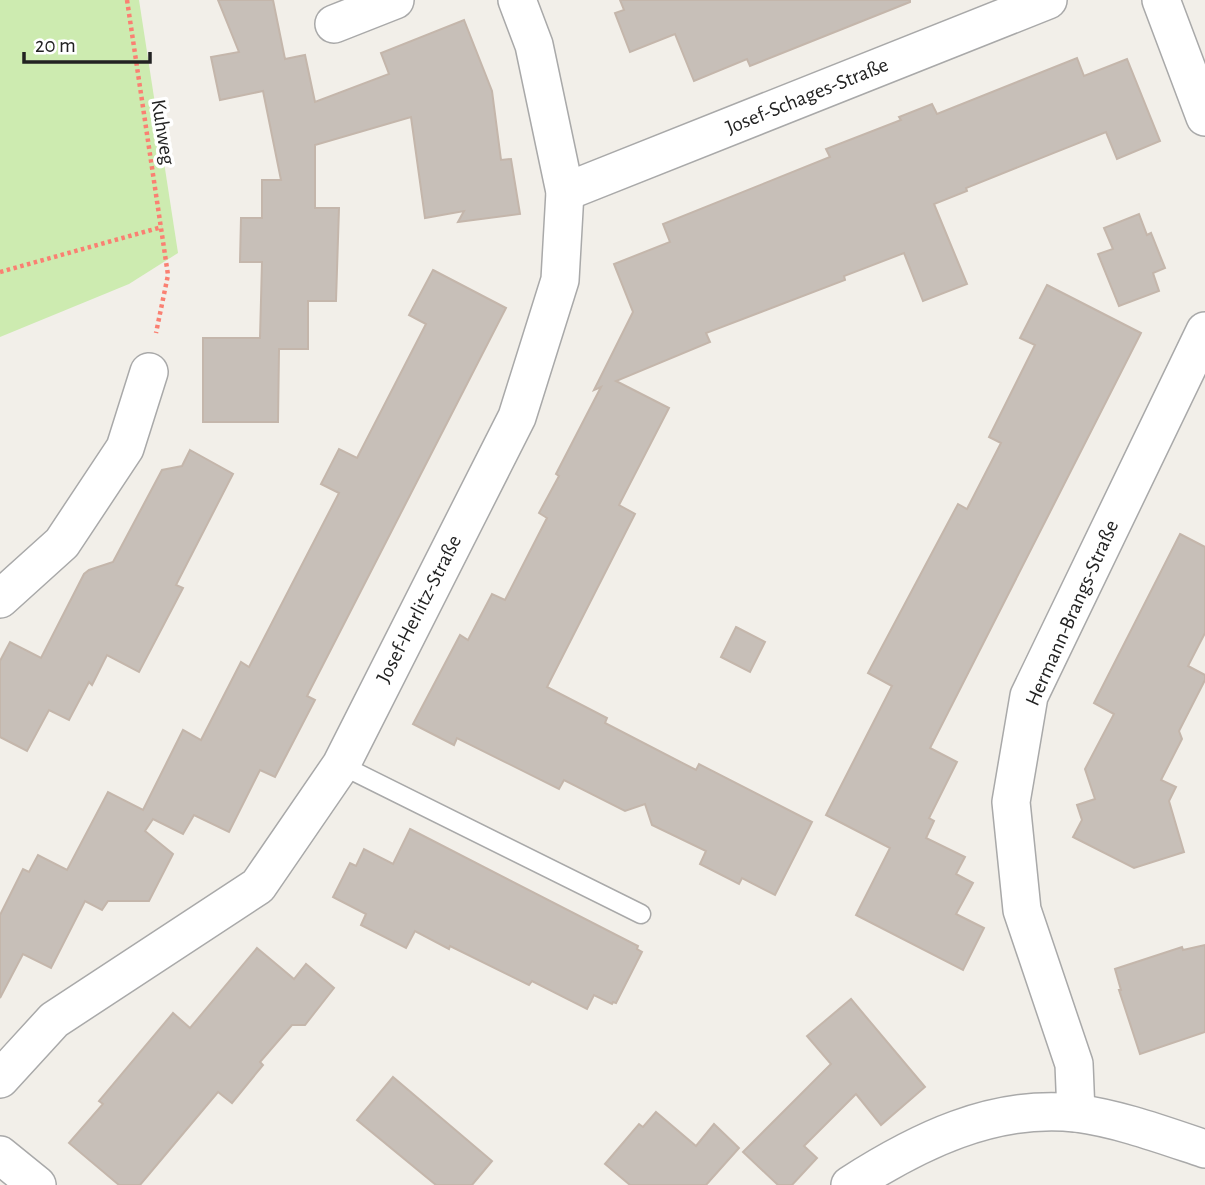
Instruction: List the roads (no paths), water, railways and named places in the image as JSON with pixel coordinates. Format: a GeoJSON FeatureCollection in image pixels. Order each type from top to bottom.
{"type":"FeatureCollection","features":[{"type":"Feature","properties":{"kind":"street"},"geometry":{"type":"LineString","coordinates":[[334,24],[396,0]]}},
{"type":"Feature","properties":{"kind":"street","name":"Josef-Herlitz-Straße"},"geometry":{"type":"LineString","coordinates":[[0,1079],[54,1020],[258,886],[341,765],[517,417],[560,280],[565,192],[534,45],[517,0]]}},
{"type":"Feature","properties":{"kind":"street","name":"Josef-Schages-Straße"},"geometry":{"type":"LineString","coordinates":[[565,192],[1048,0]]}},
{"type":"Feature","properties":{"kind":"street"},"geometry":{"type":"LineString","coordinates":[[1161,0],[1205,117]]}},
{"type":"Feature","properties":{"kind":"street","name":"Hermann-Brangs-Straße"},"geometry":{"type":"LineString","coordinates":[[1076,1113],[1074,1064],[1022,910],[1011,802],[1029,696],[1205,332]]}},
{"type":"Feature","properties":{"kind":"street"},"geometry":{"type":"LineString","coordinates":[[0,599],[62,543],[125,448],[149,372]]}},
{"type":"Feature","properties":{"kind":"street"},"geometry":{"type":"LineString","coordinates":[[850,1185],[925,1142],[995,1118],[1047,1111],[1107,1119],[1205,1149]]}},
{"type":"Feature","properties":{"kind":"street"},"geometry":{"type":"LineString","coordinates":[[0,1155],[37,1185]]}},
{"type":"Feature","properties":{"kind":"lane"},"geometry":{"type":"LineString","coordinates":[[341,765],[640,914]]}}]}
